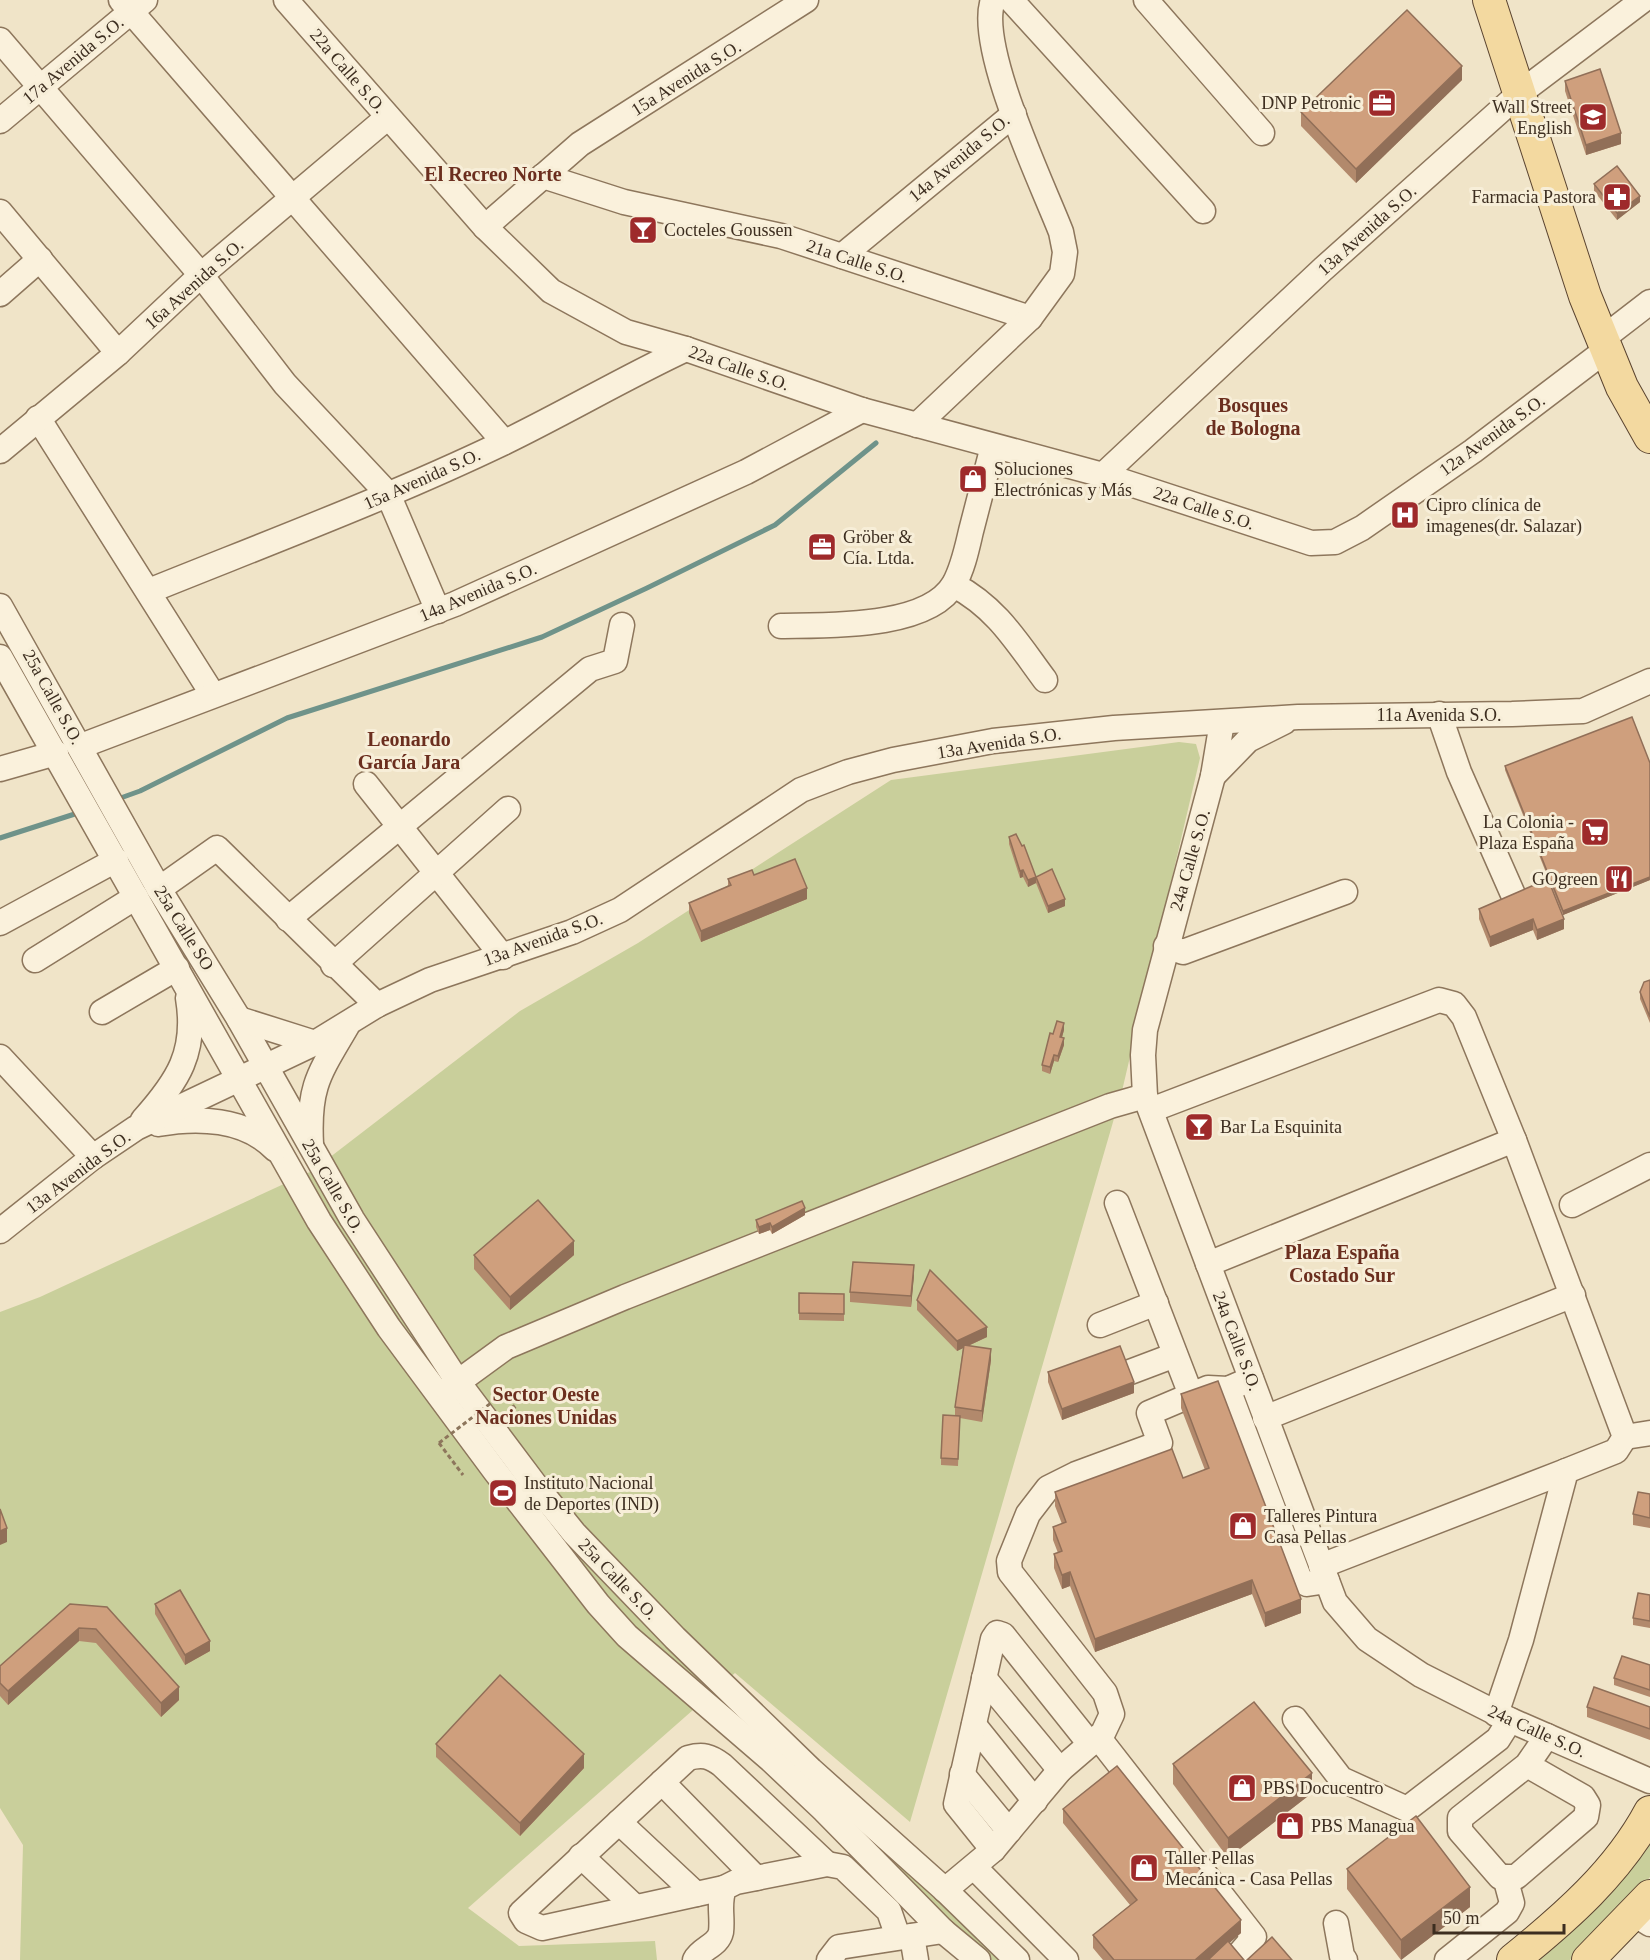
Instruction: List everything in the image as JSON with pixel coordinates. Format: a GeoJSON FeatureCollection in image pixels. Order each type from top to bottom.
{"type":"FeatureCollection","features":[{"type":"Feature","properties":{"kind":"main road"},"geometry":{"type":"LineString","coordinates":[[1489,0],[1581,284],[1622,387],[1650,437]]}},
{"type":"Feature","properties":{"kind":"main road"},"geometry":{"type":"LineString","coordinates":[[1513,1960],[1554,1926],[1613,1868],[1639,1833],[1650,1812]]}},
{"type":"Feature","properties":{"kind":"main road"},"geometry":{"type":"LineString","coordinates":[[1588,1960],[1645,1912]]}},
{"type":"Feature","properties":{"kind":"street","name":"22a Calle S.O."},"geometry":{"type":"LineString","coordinates":[[286,0],[485,227],[551,291],[626,332],[686,349],[862,410],[1103,475],[1311,543]]}},
{"type":"Feature","properties":{"kind":"street","name":"15a Avenida S.O."},"geometry":{"type":"LineString","coordinates":[[485,227],[580,144],[806,0]]}},
{"type":"Feature","properties":{"kind":"street","name":"14a Avenida S.O."},"geometry":{"type":"LineString","coordinates":[[842,256],[1014,114],[998,73],[992,38],[990,7],[993,0]]}},
{"type":"Feature","properties":{"kind":"street"},"geometry":{"type":"LineString","coordinates":[[1011,0],[1203,211]]}},
{"type":"Feature","properties":{"kind":"street"},"geometry":{"type":"LineString","coordinates":[[1146,0],[1262,133]]}},
{"type":"Feature","properties":{"kind":"street","name":"13a Avenida S.O."},"geometry":{"type":"LineString","coordinates":[[1103,475],[1323,269],[1520,93],[1643,0]]}},
{"type":"Feature","properties":{"kind":"street"},"geometry":{"type":"LineString","coordinates":[[132,4],[293,198],[504,442]]}},
{"type":"Feature","properties":{"kind":"street","name":"17a Avenida S.O."},"geometry":{"type":"LineString","coordinates":[[0,121],[132,4]]}},
{"type":"Feature","properties":{"kind":"street"},"geometry":{"type":"LineString","coordinates":[[0,40],[201,275],[285,384],[388,494],[438,611]]}},
{"type":"Feature","properties":{"kind":"street"},"geometry":{"type":"LineString","coordinates":[[917,425],[1030,318],[1062,274],[1065,252],[1061,232],[1014,114]]}},
{"type":"Feature","properties":{"kind":"street","name":"16a Avenida S.O."},"geometry":{"type":"LineString","coordinates":[[0,452],[118,353],[201,275],[388,117]]}},
{"type":"Feature","properties":{"kind":"street","name":"21a Calle S.O."},"geometry":{"type":"LineString","coordinates":[[543,176],[624,202],[781,236],[1030,318]]}},
{"type":"Feature","properties":{"kind":"street"},"geometry":{"type":"LineString","coordinates":[[0,213],[118,353]]}},
{"type":"Feature","properties":{"kind":"street"},"geometry":{"type":"LineString","coordinates":[[0,294],[40,259]]}},
{"type":"Feature","properties":{"kind":"street","name":"12a Avenida S.O."},"geometry":{"type":"LineString","coordinates":[[1311,543],[1335,542],[1362,528],[1473,451],[1604,345],[1650,302]]}},
{"type":"Feature","properties":{"kind":"street","name":"15a Avenida S.O."},"geometry":{"type":"LineString","coordinates":[[149,591],[388,494],[504,442],[629,375],[686,349]]}},
{"type":"Feature","properties":{"kind":"street","name":"14a Avenida S.O."},"geometry":{"type":"LineString","coordinates":[[81,746],[438,611],[746,472],[862,410]]}},
{"type":"Feature","properties":{"kind":"street"},"geometry":{"type":"LineString","coordinates":[[38,418],[213,695]]}},
{"type":"Feature","properties":{"kind":"street"},"geometry":{"type":"LineString","coordinates":[[781,626],[881,621],[918,611],[936,603],[954,585],[963,562],[993,446]]}},
{"type":"Feature","properties":{"kind":"street"},"geometry":{"type":"LineString","coordinates":[[954,585],[982,602],[995,614],[1045,680]]}},
{"type":"Feature","properties":{"kind":"street","name":"25a Calle S.O."},"geometry":{"type":"LineString","coordinates":[[0,606],[105,789]]}},
{"type":"Feature","properties":{"kind":"street"},"geometry":{"type":"LineString","coordinates":[[288,919],[590,669],[615,661],[622,625]]}},
{"type":"Feature","properties":{"kind":"street","name":"25a Calle S.O."},"geometry":{"type":"LineString","coordinates":[[0,657],[84,803]]}},
{"type":"Feature","properties":{"kind":"street","name":"11a Avenida S.O."},"geometry":{"type":"LineString","coordinates":[[1222,722],[1298,717],[1583,711],[1650,681]]}},
{"type":"Feature","properties":{"kind":"street"},"geometry":{"type":"LineString","coordinates":[[1439,714],[1459,772],[1515,899]]}},
{"type":"Feature","properties":{"kind":"street"},"geometry":{"type":"LineString","coordinates":[[1213,776],[1248,741],[1298,717]]}},
{"type":"Feature","properties":{"kind":"street","name":"13a Avenida S.O."},"geometry":{"type":"LineString","coordinates":[[0,1231],[93,1157],[136,1128],[315,1043],[348,1026],[377,1005],[430,980],[572,932],[620,910],[801,790],[848,772],[893,760],[1043,734],[1222,722]]}},
{"type":"Feature","properties":{"kind":"street","name":"24a Calle S.O."},"geometry":{"type":"LineString","coordinates":[[1222,722],[1213,776],[1145,1029],[1143,1055],[1148,1103],[1335,1602],[1367,1639],[1421,1676],[1503,1717],[1650,1781]]}},
{"type":"Feature","properties":{"kind":"street"},"geometry":{"type":"LineString","coordinates":[[0,769],[56,753]]}},
{"type":"Feature","properties":{"kind":"street"},"geometry":{"type":"LineString","coordinates":[[366,784],[503,957]]}},
{"type":"Feature","properties":{"kind":"street","name":"25a Calle SO"},"geometry":{"type":"LineString","coordinates":[[105,789],[159,889],[265,1065]]}},
{"type":"Feature","properties":{"kind":"street","name":"25a Calle SO"},"geometry":{"type":"LineString","coordinates":[[84,803],[238,1078]]}},
{"type":"Feature","properties":{"kind":"street"},"geometry":{"type":"LineString","coordinates":[[333,964],[508,809]]}},
{"type":"Feature","properties":{"kind":"street"},"geometry":{"type":"LineString","coordinates":[[159,889],[217,848],[377,1005]]}},
{"type":"Feature","properties":{"kind":"street"},"geometry":{"type":"LineString","coordinates":[[0,922],[116,860]]}},
{"type":"Feature","properties":{"kind":"street"},"geometry":{"type":"LineString","coordinates":[[1166,946],[1184,952],[1345,892]]}},
{"type":"Feature","properties":{"kind":"street"},"geometry":{"type":"LineString","coordinates":[[35,960],[136,897]]}},
{"type":"Feature","properties":{"kind":"street"},"geometry":{"type":"LineString","coordinates":[[102,1012],[182,977],[191,1030],[186,1059],[176,1081],[136,1128]]}},
{"type":"Feature","properties":{"kind":"street"},"geometry":{"type":"LineString","coordinates":[[438,1395],[506,1347],[625,1297],[1110,1106],[1148,1103],[1439,1000],[1454,1004],[1464,1017],[1514,1140],[1625,1437]]}},
{"type":"Feature","properties":{"kind":"street"},"geometry":{"type":"LineString","coordinates":[[239,1019],[315,1043]]}},
{"type":"Feature","properties":{"kind":"street"},"geometry":{"type":"LineString","coordinates":[[311,1149],[310,1109],[315,1084],[326,1060],[348,1026]]}},
{"type":"Feature","properties":{"kind":"street"},"geometry":{"type":"LineString","coordinates":[[0,1057],[93,1157]]}},
{"type":"Feature","properties":{"kind":"street","name":"25a Calle S.O."},"geometry":{"type":"LineString","coordinates":[[265,1065],[352,1219],[458,1382],[574,1533],[675,1638],[795,1755],[945,1890],[1017,1960]]}},
{"type":"Feature","properties":{"kind":"street","name":"25a Calle S.O."},"geometry":{"type":"LineString","coordinates":[[238,1078],[353,1276],[438,1395],[554,1548],[627,1636],[778,1767],[943,1931],[978,1960]]}},
{"type":"Feature","properties":{"kind":"street"},"geometry":{"type":"LineString","coordinates":[[136,1128],[182,1119],[218,1122],[246,1129],[260,1137],[285,1160]]}},
{"type":"Feature","properties":{"kind":"street"},"geometry":{"type":"LineString","coordinates":[[1208,1264],[1514,1140]]}},
{"type":"Feature","properties":{"kind":"street"},"geometry":{"type":"LineString","coordinates":[[1572,1205],[1650,1166]]}},
{"type":"Feature","properties":{"kind":"street"},"geometry":{"type":"LineString","coordinates":[[1118,1203],[1191,1395]]}},
{"type":"Feature","properties":{"kind":"street"},"geometry":{"type":"LineString","coordinates":[[1265,1418],[1573,1295]]}},
{"type":"Feature","properties":{"kind":"street"},"geometry":{"type":"LineString","coordinates":[[1100,1325],[1156,1303]]}},
{"type":"Feature","properties":{"kind":"street"},"geometry":{"type":"LineString","coordinates":[[1130,1372],[1175,1355]]}},
{"type":"Feature","properties":{"kind":"street"},"geometry":{"type":"LineString","coordinates":[[945,1890],[993,1850],[1060,1770],[1094,1741],[1112,1714],[1105,1693],[1010,1572],[1009,1561],[1028,1514],[1048,1488],[1086,1470],[1155,1447],[1160,1443],[1159,1435],[1149,1413],[1208,1388],[1228,1389],[1251,1379]]}},
{"type":"Feature","properties":{"kind":"street"},"geometry":{"type":"LineString","coordinates":[[1228,1389],[1300,1580],[1307,1584],[1324,1574],[1616,1451],[1625,1437],[1650,1433]]}},
{"type":"Feature","properties":{"kind":"street"},"geometry":{"type":"LineString","coordinates":[[1295,1719],[1341,1779],[1407,1809],[1498,1739],[1521,1640],[1566,1471]]}},
{"type":"Feature","properties":{"kind":"street"},"geometry":{"type":"LineString","coordinates":[[554,1548],[574,1533]]}},
{"type":"Feature","properties":{"kind":"street"},"geometry":{"type":"LineString","coordinates":[[993,1850],[957,1808],[962,1774],[993,1639],[997,1633],[1003,1635],[1094,1741],[1254,1937],[1241,1952]]}},
{"type":"Feature","properties":{"kind":"street"},"geometry":{"type":"LineString","coordinates":[[984,1678],[1060,1770]]}},
{"type":"Feature","properties":{"kind":"street"},"geometry":{"type":"LineString","coordinates":[[974,1725],[1035,1801]]}},
{"type":"Feature","properties":{"kind":"street"},"geometry":{"type":"LineString","coordinates":[[1527,1766],[1583,1797],[1588,1805],[1586,1817],[1516,1877],[1500,1877],[1460,1831],[1460,1818],[1527,1766],[1547,1736]]}},
{"type":"Feature","properties":{"kind":"street"},"geometry":{"type":"LineString","coordinates":[[827,1864],[712,1757],[700,1754],[688,1758],[528,1904],[521,1913],[526,1921],[542,1928],[724,1888],[736,1882],[827,1864],[843,1867],[878,1899],[889,1911],[905,1936],[916,1960]]}},
{"type":"Feature","properties":{"kind":"street"},"geometry":{"type":"LineString","coordinates":[[962,1774],[1009,1831]]}},
{"type":"Feature","properties":{"kind":"street"},"geometry":{"type":"LineString","coordinates":[[662,1782],[756,1878]]}},
{"type":"Feature","properties":{"kind":"street"},"geometry":{"type":"LineString","coordinates":[[619,1822],[696,1894]]}},
{"type":"Feature","properties":{"kind":"street"},"geometry":{"type":"LineString","coordinates":[[581,1856],[635,1907]]}},
{"type":"Feature","properties":{"kind":"street"},"geometry":{"type":"LineString","coordinates":[[974,1867],[1066,1960]]}},
{"type":"Feature","properties":{"kind":"street"},"geometry":{"type":"LineString","coordinates":[[1447,1960],[1507,1912],[1512,1903],[1505,1877]]}},
{"type":"Feature","properties":{"kind":"street"},"geometry":{"type":"LineString","coordinates":[[695,1960],[698,1953],[716,1941],[721,1932],[720,1899],[724,1888]]}},
{"type":"Feature","properties":{"kind":"street"},"geometry":{"type":"LineString","coordinates":[[1336,1923],[1342,1956],[1345,1960]]}},
{"type":"Feature","properties":{"kind":"street"},"geometry":{"type":"LineString","coordinates":[[829,1960],[838,1947],[863,1951],[905,1936],[943,1931]]}},
{"type":"Feature","properties":{"kind":"path"},"geometry":{"type":"LineString","coordinates":[[463,1475],[439,1443],[504,1393],[526,1424]]}},
{"type":"Feature","properties":{"kind":"green space","name":"Instituto Nacional de Deportes (IND)"},"geometry":{"type":"Polygon","coordinates":[[[1179,742],[1196,744],[1200,758],[1122,1091],[910,1822],[735,1673],[468,1908],[519,1946],[655,1941],[657,1960],[20,1960],[23,1845],[0,1808],[0,1312],[40,1297],[312,1171],[520,1011],[638,943],[891,780],[1179,742]]]}},
{"type":"Feature","properties":{"kind":"green space"},"geometry":{"type":"Polygon","coordinates":[[[850,1821],[908,1868],[1005,1960],[991,1960],[958,1932],[850,1821]]]}},
{"type":"Feature","properties":{"kind":"green space"},"geometry":{"type":"Polygon","coordinates":[[[1650,1821],[1650,1877],[1623,1911],[1570,1960],[1522,1960],[1650,1821]]]}},
{"type":"Feature","properties":{"kind":"building","name":"DNP Petronic"},"geometry":{"type":"Polygon","coordinates":[[[1407,10],[1462,66],[1356,169],[1301,112],[1407,10]]]}},
{"type":"Feature","properties":{"kind":"building","name":"Wall Street English"},"geometry":{"type":"Polygon","coordinates":[[[1600,69],[1621,133],[1586,145],[1565,81],[1600,69]]]}},
{"type":"Feature","properties":{"kind":"building","name":"Farmacia Pastora"},"geometry":{"type":"Polygon","coordinates":[[[1617,166],[1640,196],[1617,213],[1594,184],[1617,166]]]}},
{"type":"Feature","properties":{"kind":"building"},"geometry":{"type":"Polygon","coordinates":[[[1632,717],[1650,763],[1650,877],[1563,911],[1505,766],[1632,717]]]}},
{"type":"Feature","properties":{"kind":"building"},"geometry":{"type":"Polygon","coordinates":[[[1016,834],[1022,846],[1024,845],[1036,877],[1028,880],[1023,870],[1020,871],[1009,837],[1016,834]]]}},
{"type":"Feature","properties":{"kind":"building"},"geometry":{"type":"Polygon","coordinates":[[[795,859],[807,888],[701,931],[689,903],[731,885],[728,879],[752,870],[754,875],[795,859]]]}},
{"type":"Feature","properties":{"kind":"building"},"geometry":{"type":"Polygon","coordinates":[[[1052,869],[1065,899],[1048,906],[1036,877],[1052,869]]]}},
{"type":"Feature","properties":{"kind":"building"},"geometry":{"type":"Polygon","coordinates":[[[1548,879],[1564,919],[1537,930],[1533,919],[1490,937],[1479,909],[1548,879]]]}},
{"type":"Feature","properties":{"kind":"building"},"geometry":{"type":"Polygon","coordinates":[[[1650,980],[1650,1017],[1640,992],[1644,982],[1650,980]]]}},
{"type":"Feature","properties":{"kind":"building"},"geometry":{"type":"Polygon","coordinates":[[[1057,1021],[1064,1023],[1060,1037],[1064,1038],[1058,1056],[1054,1055],[1050,1067],[1042,1065],[1050,1033],[1053,1034],[1057,1021]]]}},
{"type":"Feature","properties":{"kind":"building"},"geometry":{"type":"Polygon","coordinates":[[[538,1200],[574,1241],[510,1297],[474,1255],[538,1200]]]}},
{"type":"Feature","properties":{"kind":"building"},"geometry":{"type":"Polygon","coordinates":[[[802,1201],[805,1208],[772,1227],[770,1223],[759,1227],[756,1220],[802,1201]]]}},
{"type":"Feature","properties":{"kind":"building"},"geometry":{"type":"Polygon","coordinates":[[[853,1262],[914,1265],[911,1296],[850,1292],[853,1262]]]}},
{"type":"Feature","properties":{"kind":"building"},"geometry":{"type":"Polygon","coordinates":[[[930,1270],[987,1327],[957,1341],[917,1300],[930,1270]]]}},
{"type":"Feature","properties":{"kind":"building"},"geometry":{"type":"Polygon","coordinates":[[[799,1293],[844,1294],[844,1314],[799,1313],[799,1293]]]}},
{"type":"Feature","properties":{"kind":"building"},"geometry":{"type":"Polygon","coordinates":[[[964,1345],[991,1349],[982,1411],[955,1407],[964,1345]]]}},
{"type":"Feature","properties":{"kind":"building"},"geometry":{"type":"Polygon","coordinates":[[[1120,1346],[1134,1382],[1062,1409],[1048,1372],[1120,1346]]]}},
{"type":"Feature","properties":{"kind":"building"},"geometry":{"type":"Polygon","coordinates":[[[1218,1381],[1301,1599],[1265,1613],[1252,1580],[1095,1639],[1070,1572],[1062,1575],[1054,1554],[1062,1551],[1053,1527],[1066,1522],[1055,1492],[1172,1449],[1183,1478],[1209,1468],[1181,1394],[1218,1381]]]}},
{"type":"Feature","properties":{"kind":"building"},"geometry":{"type":"Polygon","coordinates":[[[943,1415],[960,1416],[958,1459],[941,1458],[943,1415]]]}},
{"type":"Feature","properties":{"kind":"building"},"geometry":{"type":"Polygon","coordinates":[[[1638,1492],[1650,1494],[1650,1518],[1633,1514],[1638,1492]]]}},
{"type":"Feature","properties":{"kind":"building"},"geometry":{"type":"Polygon","coordinates":[[[0,1509],[7,1528],[0,1531],[0,1509]]]}},
{"type":"Feature","properties":{"kind":"building"},"geometry":{"type":"Polygon","coordinates":[[[180,1590],[210,1641],[185,1655],[155,1604],[180,1590]]]}},
{"type":"Feature","properties":{"kind":"building"},"geometry":{"type":"Polygon","coordinates":[[[1638,1593],[1650,1595],[1650,1621],[1633,1618],[1638,1593]]]}},
{"type":"Feature","properties":{"kind":"building"},"geometry":{"type":"Polygon","coordinates":[[[70,1604],[107,1607],[179,1687],[161,1703],[96,1629],[79,1628],[8,1691],[0,1683],[0,1666],[70,1604]]]}},
{"type":"Feature","properties":{"kind":"building"},"geometry":{"type":"Polygon","coordinates":[[[1622,1656],[1650,1665],[1650,1690],[1614,1678],[1622,1656]]]}},
{"type":"Feature","properties":{"kind":"building"},"geometry":{"type":"Polygon","coordinates":[[[500,1675],[584,1754],[520,1823],[436,1744],[500,1675]]]}},
{"type":"Feature","properties":{"kind":"building"},"geometry":{"type":"Polygon","coordinates":[[[1594,1687],[1650,1707],[1650,1729],[1587,1707],[1594,1687]]]}},
{"type":"Feature","properties":{"kind":"building","name":"PBS Docucentro"},"geometry":{"type":"Polygon","coordinates":[[[1254,1702],[1312,1773],[1228,1838],[1173,1764],[1254,1702]]]}},
{"type":"Feature","properties":{"kind":"building","name":"Taller Pellas Mecánica - Casa Pellas"},"geometry":{"type":"Polygon","coordinates":[[[1117,1766],[1241,1920],[1195,1960],[1114,1960],[1093,1935],[1137,1900],[1063,1809],[1117,1766]]]}},
{"type":"Feature","properties":{"kind":"building"},"geometry":{"type":"Polygon","coordinates":[[[1416,1816],[1470,1887],[1401,1940],[1347,1869],[1416,1816]]]}},
{"type":"Feature","properties":{"kind":"building"},"geometry":{"type":"Polygon","coordinates":[[[1272,1937],[1292,1960],[1247,1960],[1272,1937]]]}},
{"type":"Feature","properties":{"kind":"building"},"geometry":{"type":"Polygon","coordinates":[[[1228,1941],[1244,1960],[1208,1960],[1228,1941]]]}},
{"type":"Feature","properties":{"kind":"waterway"},"geometry":{"type":"LineString","coordinates":[[115,800],[140,791],[287,718],[542,637],[647,588],[775,525],[876,443]]}},
{"type":"Feature","properties":{"kind":"waterway"},"geometry":{"type":"LineString","coordinates":[[0,838],[81,812]]}},
{"type":"Feature","properties":{"kind":"place","name":"DNP Petronic"},"geometry":{"type":"Point","coordinates":[1382,103]}},
{"type":"Feature","properties":{"kind":"place","name":"Wall Street English"},"geometry":{"type":"Point","coordinates":[1593,117]}},
{"type":"Feature","properties":{"kind":"place","name":"Farmacia Pastora"},"geometry":{"type":"Point","coordinates":[1617,197]}},
{"type":"Feature","properties":{"kind":"place","name":"Cocteles Goussen"},"geometry":{"type":"Point","coordinates":[643,230]}},
{"type":"Feature","properties":{"kind":"place","name":"Soluciones Electrónicas y Más"},"geometry":{"type":"Point","coordinates":[973,479]}},
{"type":"Feature","properties":{"kind":"place","name":"Cipro clínica de imagenes(dr. Salazar)"},"geometry":{"type":"Point","coordinates":[1405,515]}},
{"type":"Feature","properties":{"kind":"place","name":"Gröber & Cía. Ltda."},"geometry":{"type":"Point","coordinates":[822,547]}},
{"type":"Feature","properties":{"kind":"place","name":"La Colonia - Plaza España"},"geometry":{"type":"Point","coordinates":[1595,832]}},
{"type":"Feature","properties":{"kind":"place","name":"GOgreen"},"geometry":{"type":"Point","coordinates":[1619,879]}},
{"type":"Feature","properties":{"kind":"place","name":"Bar La Esquinita"},"geometry":{"type":"Point","coordinates":[1199,1127]}},
{"type":"Feature","properties":{"kind":"place","name":"Instituto Nacional de Deportes (IND)"},"geometry":{"type":"Point","coordinates":[503,1493]}},
{"type":"Feature","properties":{"kind":"place","name":"Talleres Pintura Casa Pellas"},"geometry":{"type":"Point","coordinates":[1243,1526]}},
{"type":"Feature","properties":{"kind":"place","name":"PBS Docucentro"},"geometry":{"type":"Point","coordinates":[1242,1788]}},
{"type":"Feature","properties":{"kind":"place","name":"PBS Managua"},"geometry":{"type":"Point","coordinates":[1290,1826]}},
{"type":"Feature","properties":{"kind":"place","name":"Taller Pellas Mecánica - Casa Pellas"},"geometry":{"type":"Point","coordinates":[1144,1868]}},
{"type":"Feature","properties":{"kind":"district","name":"El Recreo Norte"},"geometry":{"type":"Point","coordinates":[493,174]}},
{"type":"Feature","properties":{"kind":"district","name":"Bosques de Bologna"},"geometry":{"type":"Point","coordinates":[1253,416]}},
{"type":"Feature","properties":{"kind":"district","name":"Leonardo García Jara"},"geometry":{"type":"Point","coordinates":[409,750]}},
{"type":"Feature","properties":{"kind":"district","name":"Plaza España Costado Sur"},"geometry":{"type":"Point","coordinates":[1342,1264]}},
{"type":"Feature","properties":{"kind":"district","name":"Sector Oeste Naciones Unidas"},"geometry":{"type":"Point","coordinates":[546,1406]}}]}
